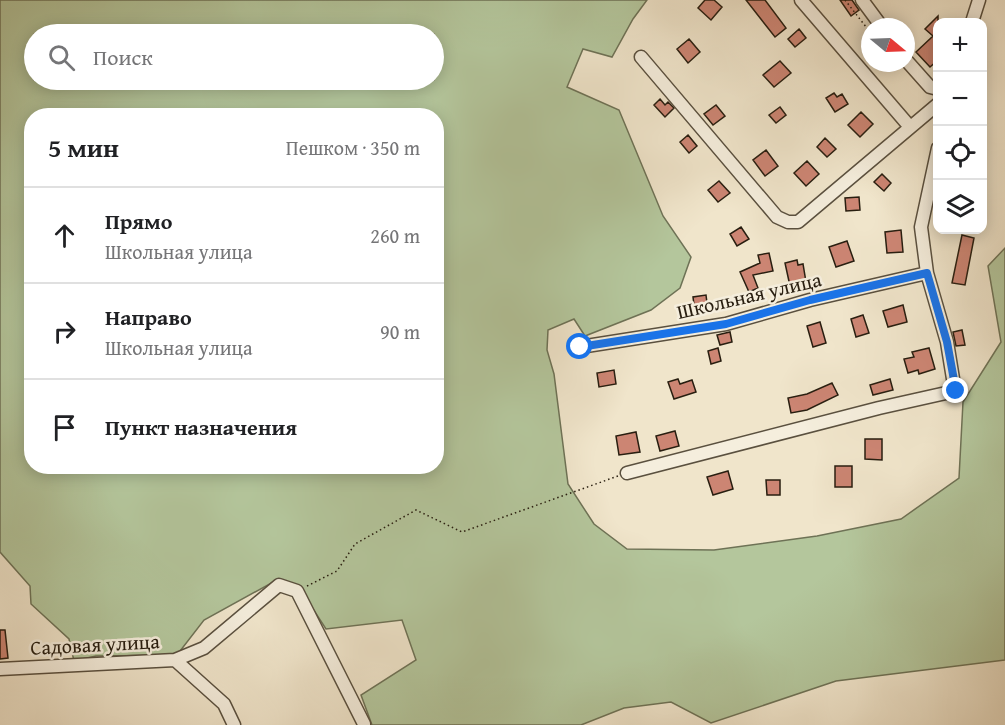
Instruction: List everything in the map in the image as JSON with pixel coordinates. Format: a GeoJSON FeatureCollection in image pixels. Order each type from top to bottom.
{"type":"FeatureCollection","features":[{"type":"Feature","properties":{"kind":"street"},"geometry":{"type":"LineString","coordinates":[[801,0],[910,127]]}},
{"type":"Feature","properties":{"kind":"street"},"geometry":{"type":"LineString","coordinates":[[862,0],[875,18]]}},
{"type":"Feature","properties":{"kind":"street"},"geometry":{"type":"LineString","coordinates":[[973,18],[979,0]]}},
{"type":"Feature","properties":{"kind":"street"},"geometry":{"type":"LineString","coordinates":[[640,57],[777,217],[788,222],[798,222],[933,108]]}},
{"type":"Feature","properties":{"kind":"street"},"geometry":{"type":"LineString","coordinates":[[915,70],[933,88]]}},
{"type":"Feature","properties":{"kind":"street"},"geometry":{"type":"LineString","coordinates":[[627,473],[879,408],[956,391],[947,342],[927,273],[921,227],[933,171]]}},
{"type":"Feature","properties":{"kind":"street","name":"Школьная улица"},"geometry":{"type":"LineString","coordinates":[[580,347],[726,324],[810,300],[927,273]]}},
{"type":"Feature","properties":{"kind":"street"},"geometry":{"type":"LineString","coordinates":[[175,660],[204,648],[279,585],[297,591],[364,724]]}},
{"type":"Feature","properties":{"kind":"street","name":"Садовая улица"},"geometry":{"type":"LineString","coordinates":[[0,669],[175,660],[224,704],[234,725]]}},
{"type":"Feature","properties":{"kind":"path"},"geometry":{"type":"LineString","coordinates":[[845,0],[861,20]]}},
{"type":"Feature","properties":{"kind":"path"},"geometry":{"type":"LineString","coordinates":[[297,591],[337,570],[355,544],[416,510],[462,532],[627,473]]}},
{"type":"Feature","properties":{"kind":"green space"},"geometry":{"type":"Polygon","coordinates":[[[0,0],[647,0],[633,19],[612,57],[583,49],[567,87],[619,110],[663,216],[691,257],[680,288],[651,310],[585,336],[574,319],[548,330],[547,350],[554,374],[568,484],[594,524],[627,549],[714,550],[817,536],[901,519],[959,478],[963,402],[1001,342],[988,266],[1005,248],[1005,660],[836,681],[711,723],[671,702],[624,708],[581,725],[372,725],[361,695],[416,660],[402,620],[326,629],[300,589],[275,581],[204,620],[177,655],[96,656],[74,661],[69,639],[31,604],[30,586],[0,552],[0,0]]]}},
{"type":"Feature","properties":{"kind":"building"},"geometry":{"type":"Polygon","coordinates":[[[705,0],[714,0],[722,7],[711,20],[698,8],[705,0]]]}},
{"type":"Feature","properties":{"kind":"building"},"geometry":{"type":"Polygon","coordinates":[[[746,0],[765,0],[786,28],[775,37],[746,0]]]}},
{"type":"Feature","properties":{"kind":"building"},"geometry":{"type":"Polygon","coordinates":[[[840,0],[852,0],[859,10],[851,16],[840,0]]]}},
{"type":"Feature","properties":{"kind":"building"},"geometry":{"type":"Polygon","coordinates":[[[933,21],[933,36],[925,29],[933,21]]]}},
{"type":"Feature","properties":{"kind":"building"},"geometry":{"type":"Polygon","coordinates":[[[799,29],[806,38],[795,47],[788,39],[799,29]]]}},
{"type":"Feature","properties":{"kind":"building"},"geometry":{"type":"Polygon","coordinates":[[[933,36],[933,64],[930,67],[916,52],[933,36]]]}},
{"type":"Feature","properties":{"kind":"building"},"geometry":{"type":"Polygon","coordinates":[[[689,39],[700,52],[688,63],[677,49],[689,39]]]}},
{"type":"Feature","properties":{"kind":"building"},"geometry":{"type":"Polygon","coordinates":[[[780,61],[791,73],[774,87],[763,75],[780,61]]]}},
{"type":"Feature","properties":{"kind":"building"},"geometry":{"type":"Polygon","coordinates":[[[834,93],[837,97],[842,94],[848,104],[835,112],[826,98],[834,93]]]}},
{"type":"Feature","properties":{"kind":"building"},"geometry":{"type":"Polygon","coordinates":[[[660,99],[665,105],[668,102],[674,108],[665,117],[654,105],[660,99]]]}},
{"type":"Feature","properties":{"kind":"building"},"geometry":{"type":"Polygon","coordinates":[[[716,105],[725,116],[713,125],[704,114],[716,105]]]}},
{"type":"Feature","properties":{"kind":"building"},"geometry":{"type":"Polygon","coordinates":[[[780,107],[786,115],[776,123],[769,115],[780,107]]]}},
{"type":"Feature","properties":{"kind":"building"},"geometry":{"type":"Polygon","coordinates":[[[861,112],[873,124],[860,137],[848,125],[861,112]]]}},
{"type":"Feature","properties":{"kind":"building"},"geometry":{"type":"Polygon","coordinates":[[[688,135],[697,146],[689,153],[680,142],[688,135]]]}},
{"type":"Feature","properties":{"kind":"building"},"geometry":{"type":"Polygon","coordinates":[[[825,138],[836,149],[827,157],[817,147],[825,138]]]}},
{"type":"Feature","properties":{"kind":"building"},"geometry":{"type":"Polygon","coordinates":[[[766,150],[778,166],[765,176],[753,160],[766,150]]]}},
{"type":"Feature","properties":{"kind":"building"},"geometry":{"type":"Polygon","coordinates":[[[807,161],[819,174],[806,186],[794,173],[807,161]]]}},
{"type":"Feature","properties":{"kind":"building"},"geometry":{"type":"Polygon","coordinates":[[[882,174],[891,183],[884,191],[874,182],[882,174]]]}},
{"type":"Feature","properties":{"kind":"building"},"geometry":{"type":"Polygon","coordinates":[[[719,181],[730,193],[718,202],[708,190],[719,181]]]}},
{"type":"Feature","properties":{"kind":"building"},"geometry":{"type":"Polygon","coordinates":[[[859,197],[860,210],[846,211],[845,198],[859,197]]]}},
{"type":"Feature","properties":{"kind":"building"},"geometry":{"type":"Polygon","coordinates":[[[741,227],[749,239],[737,246],[730,234],[741,227]]]}},
{"type":"Feature","properties":{"kind":"building"},"geometry":{"type":"Polygon","coordinates":[[[901,230],[903,252],[887,253],[885,232],[901,230]]]}},
{"type":"Feature","properties":{"kind":"building"},"geometry":{"type":"Polygon","coordinates":[[[962,235],[974,238],[965,285],[952,283],[962,235]]]}},
{"type":"Feature","properties":{"kind":"building"},"geometry":{"type":"Polygon","coordinates":[[[847,241],[854,261],[836,267],[829,247],[847,241]]]}},
{"type":"Feature","properties":{"kind":"building"},"geometry":{"type":"Polygon","coordinates":[[[769,253],[773,271],[753,275],[758,288],[749,292],[740,272],[760,263],[758,255],[769,253]]]}},
{"type":"Feature","properties":{"kind":"building"},"geometry":{"type":"Polygon","coordinates":[[[797,260],[798,265],[803,264],[806,282],[790,286],[785,263],[797,260]]]}},
{"type":"Feature","properties":{"kind":"building"},"geometry":{"type":"Polygon","coordinates":[[[706,295],[708,311],[695,313],[693,297],[706,295]]]}},
{"type":"Feature","properties":{"kind":"building"},"geometry":{"type":"Polygon","coordinates":[[[903,305],[907,322],[888,327],[883,311],[903,305]]]}},
{"type":"Feature","properties":{"kind":"building"},"geometry":{"type":"Polygon","coordinates":[[[863,315],[869,333],[856,337],[851,319],[863,315]]]}},
{"type":"Feature","properties":{"kind":"building"},"geometry":{"type":"Polygon","coordinates":[[[820,322],[826,343],[813,347],[807,326],[820,322]]]}},
{"type":"Feature","properties":{"kind":"building"},"geometry":{"type":"Polygon","coordinates":[[[962,330],[965,345],[956,346],[953,332],[962,330]]]}},
{"type":"Feature","properties":{"kind":"building"},"geometry":{"type":"Polygon","coordinates":[[[730,332],[732,342],[720,345],[717,335],[730,332]]]}},
{"type":"Feature","properties":{"kind":"building"},"geometry":{"type":"Polygon","coordinates":[[[718,348],[721,361],[711,364],[708,351],[718,348]]]}},
{"type":"Feature","properties":{"kind":"building"},"geometry":{"type":"Polygon","coordinates":[[[929,348],[935,369],[919,374],[918,370],[908,373],[904,359],[914,357],[912,352],[929,348]]]}},
{"type":"Feature","properties":{"kind":"building"},"geometry":{"type":"Polygon","coordinates":[[[614,370],[616,384],[599,387],[597,373],[614,370]]]}},
{"type":"Feature","properties":{"kind":"building"},"geometry":{"type":"Polygon","coordinates":[[[678,379],[680,384],[692,380],[696,392],[674,399],[668,382],[678,379]]]}},
{"type":"Feature","properties":{"kind":"building"},"geometry":{"type":"Polygon","coordinates":[[[890,379],[893,390],[873,395],[870,385],[890,379]]]}},
{"type":"Feature","properties":{"kind":"building"},"geometry":{"type":"Polygon","coordinates":[[[832,383],[838,395],[807,410],[791,413],[788,398],[807,394],[832,383]]]}},
{"type":"Feature","properties":{"kind":"building"},"geometry":{"type":"Polygon","coordinates":[[[675,431],[679,446],[660,451],[656,436],[675,431]]]}},
{"type":"Feature","properties":{"kind":"building"},"geometry":{"type":"Polygon","coordinates":[[[636,432],[640,452],[619,455],[616,436],[636,432]]]}},
{"type":"Feature","properties":{"kind":"building"},"geometry":{"type":"Polygon","coordinates":[[[865,439],[882,439],[882,460],[865,459],[865,439]]]}},
{"type":"Feature","properties":{"kind":"building"},"geometry":{"type":"Polygon","coordinates":[[[835,466],[852,466],[852,487],[835,487],[835,466]]]}},
{"type":"Feature","properties":{"kind":"building"},"geometry":{"type":"Polygon","coordinates":[[[728,471],[733,489],[713,495],[707,477],[728,471]]]}},
{"type":"Feature","properties":{"kind":"building"},"geometry":{"type":"Polygon","coordinates":[[[766,480],[780,480],[780,495],[767,495],[766,480]]]}},
{"type":"Feature","properties":{"kind":"building"},"geometry":{"type":"Polygon","coordinates":[[[0,630],[5,630],[8,658],[0,659],[0,630]]]}},
{"type":"Feature","properties":{"kind":"route"},"geometry":{"type":"LineString","coordinates":[[580,347],[726,324],[810,300],[927,273],[947,342],[956,391]]}}]}
